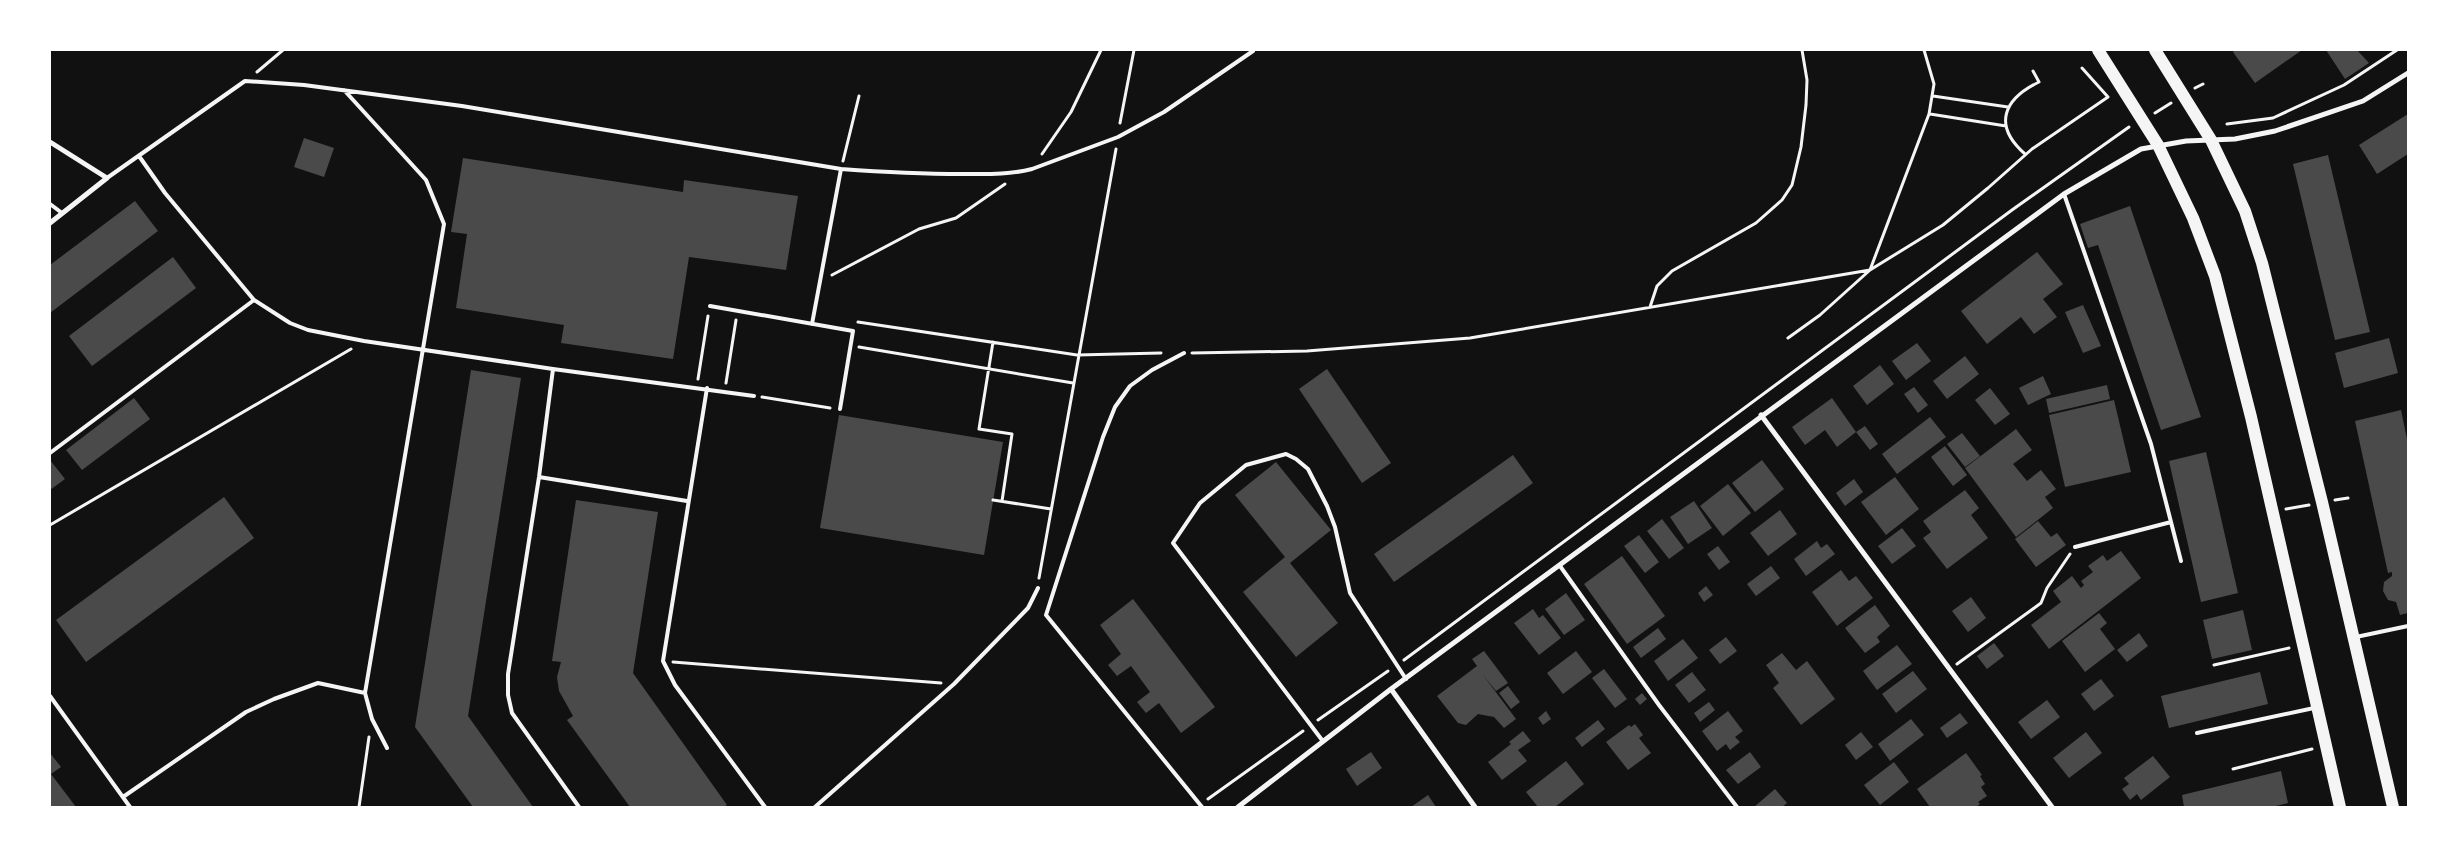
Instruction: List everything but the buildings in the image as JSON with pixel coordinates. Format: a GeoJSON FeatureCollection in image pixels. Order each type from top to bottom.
{"type":"FeatureCollection","features":[{"type":"Feature","properties":{"kind":"main road"},"geometry":{"type":"LineString","coordinates":[[2098,50],[2158,145],[2193,218],[2215,276],[2272,511],[2337,806]]}},
{"type":"Feature","properties":{"kind":"main road"},"geometry":{"type":"LineString","coordinates":[[2156,50],[2211,140],[2245,211],[2262,262],[2322,502],[2392,807]]}},
{"type":"Feature","properties":{"kind":"street"},"geometry":{"type":"LineString","coordinates":[[1238,807],[1322,740],[1560,566],[1761,415],[2064,194],[2141,149],[2158,145],[2235,139],[2276,132],[2363,100],[2408,73]]}},
{"type":"Feature","properties":{"kind":"street"},"geometry":{"type":"LineString","coordinates":[[50,142],[107,178],[50,223]]}},
{"type":"Feature","properties":{"kind":"street"},"geometry":{"type":"LineString","coordinates":[[1761,415],[2052,807]]}},
{"type":"Feature","properties":{"kind":"street"},"geometry":{"type":"LineString","coordinates":[[1391,689],[1475,807]]}},
{"type":"Feature","properties":{"kind":"lane"},"geometry":{"type":"LineString","coordinates":[[107,178],[245,81],[344,90],[462,106],[841,169],[908,174],[1019,173],[1118,136],[1164,112],[1253,51]]}},
{"type":"Feature","properties":{"kind":"lane"},"geometry":{"type":"LineString","coordinates":[[344,90],[426,180],[444,224],[421,350],[365,693],[372,719],[387,748]]}},
{"type":"Feature","properties":{"kind":"lane"},"geometry":{"type":"LineString","coordinates":[[139,156],[165,193],[254,300],[284,320],[308,330],[364,341],[553,370],[707,388],[754,396]]}},
{"type":"Feature","properties":{"kind":"lane"},"geometry":{"type":"LineString","coordinates":[[812,324],[818,282],[841,169]]}},
{"type":"Feature","properties":{"kind":"lane"},"geometry":{"type":"LineString","coordinates":[[2064,194],[2151,444],[2181,562]]}},
{"type":"Feature","properties":{"kind":"lane"},"geometry":{"type":"LineString","coordinates":[[50,204],[62,213]]}},
{"type":"Feature","properties":{"kind":"lane"},"geometry":{"type":"LineString","coordinates":[[50,453],[254,300]]}},
{"type":"Feature","properties":{"kind":"lane"},"geometry":{"type":"LineString","coordinates":[[710,306],[853,331],[840,409]]}},
{"type":"Feature","properties":{"kind":"lane"},"geometry":{"type":"LineString","coordinates":[[1184,353],[1152,370],[1130,386],[1115,407],[1103,437],[1046,615],[1201,806]]}},
{"type":"Feature","properties":{"kind":"lane"},"geometry":{"type":"LineString","coordinates":[[553,370],[539,477],[508,674],[508,695],[512,713],[579,807]]}},
{"type":"Feature","properties":{"kind":"lane"},"geometry":{"type":"LineString","coordinates":[[707,388],[662,661],[675,685],[765,807]]}},
{"type":"Feature","properties":{"kind":"lane"},"geometry":{"type":"LineString","coordinates":[[1322,740],[1172,544],[1200,502],[1246,465],[1286,454],[1296,459],[1308,470],[1324,498],[1335,527],[1350,593],[1406,679]]}},
{"type":"Feature","properties":{"kind":"lane"},"geometry":{"type":"LineString","coordinates":[[539,477],[687,501]]}},
{"type":"Feature","properties":{"kind":"lane"},"geometry":{"type":"LineString","coordinates":[[2075,547],[2171,522]]}},
{"type":"Feature","properties":{"kind":"lane"},"geometry":{"type":"LineString","coordinates":[[1560,566],[1659,705],[1737,807]]}},
{"type":"Feature","properties":{"kind":"lane"},"geometry":{"type":"LineString","coordinates":[[815,807],[954,684],[1028,608],[1038,588]]}},
{"type":"Feature","properties":{"kind":"lane"},"geometry":{"type":"LineString","coordinates":[[2354,637],[2408,626]]}},
{"type":"Feature","properties":{"kind":"lane"},"geometry":{"type":"LineString","coordinates":[[123,797],[246,712],[274,699],[318,683],[365,693]]}},
{"type":"Feature","properties":{"kind":"lane"},"geometry":{"type":"LineString","coordinates":[[50,696],[130,807]]}},
{"type":"Feature","properties":{"kind":"lane"},"geometry":{"type":"LineString","coordinates":[[2197,733],[2316,707]]}},
{"type":"Feature","properties":{"kind":"path"},"geometry":{"type":"LineString","coordinates":[[245,81],[283,50]]}},
{"type":"Feature","properties":{"kind":"path"},"geometry":{"type":"LineString","coordinates":[[1032,169],[1071,112],[1101,50]]}},
{"type":"Feature","properties":{"kind":"path"},"geometry":{"type":"LineString","coordinates":[[1038,588],[1073,383],[1134,50]]}},
{"type":"Feature","properties":{"kind":"path"},"geometry":{"type":"LineString","coordinates":[[1650,307],[1657,286],[1672,271],[1756,223],[1782,200],[1792,185],[1801,147],[1806,105],[1807,80],[1802,50]]}},
{"type":"Feature","properties":{"kind":"path"},"geometry":{"type":"LineString","coordinates":[[1870,270],[1930,114],[1933,96],[1933,77],[1924,50]]}},
{"type":"Feature","properties":{"kind":"path"},"geometry":{"type":"LineString","coordinates":[[2227,124],[2273,118],[2344,85],[2397,50]]}},
{"type":"Feature","properties":{"kind":"path"},"geometry":{"type":"LineString","coordinates":[[2025,154],[2008,137],[2006,126],[2008,107],[2015,96],[2039,82],[2033,71]]}},
{"type":"Feature","properties":{"kind":"path"},"geometry":{"type":"LineString","coordinates":[[841,169],[859,96]]}},
{"type":"Feature","properties":{"kind":"path"},"geometry":{"type":"LineString","coordinates":[[1933,96],[2008,107]]}},
{"type":"Feature","properties":{"kind":"path"},"geometry":{"type":"LineString","coordinates":[[1788,338],[1820,315],[1870,270],[1943,226],[2025,154],[2108,97]]}},
{"type":"Feature","properties":{"kind":"path"},"geometry":{"type":"LineString","coordinates":[[1930,114],[2006,126]]}},
{"type":"Feature","properties":{"kind":"path"},"geometry":{"type":"LineString","coordinates":[[1201,806],[2129,127]]}},
{"type":"Feature","properties":{"kind":"path"},"geometry":{"type":"LineString","coordinates":[[818,282],[919,229],[956,218],[1019,173]]}},
{"type":"Feature","properties":{"kind":"path"},"geometry":{"type":"LineString","coordinates":[[853,331],[858,321],[1078,355],[1308,351],[1470,338],[1870,270]]}},
{"type":"Feature","properties":{"kind":"path"},"geometry":{"type":"LineString","coordinates":[[697,387],[710,306]]}},
{"type":"Feature","properties":{"kind":"path"},"geometry":{"type":"LineString","coordinates":[[724,391],[738,311]]}},
{"type":"Feature","properties":{"kind":"path"},"geometry":{"type":"LineString","coordinates":[[50,525],[364,341]]}},
{"type":"Feature","properties":{"kind":"path"},"geometry":{"type":"LineString","coordinates":[[993,342],[978,429],[1012,434],[1002,501]]}},
{"type":"Feature","properties":{"kind":"path"},"geometry":{"type":"LineString","coordinates":[[851,346],[1073,383]]}},
{"type":"Feature","properties":{"kind":"path"},"geometry":{"type":"LineString","coordinates":[[754,396],[815,406]]}},
{"type":"Feature","properties":{"kind":"path"},"geometry":{"type":"LineString","coordinates":[[2272,511],[2348,498]]}},
{"type":"Feature","properties":{"kind":"path"},"geometry":{"type":"LineString","coordinates":[[993,500],[1051,509]]}},
{"type":"Feature","properties":{"kind":"path"},"geometry":{"type":"LineString","coordinates":[[1950,669],[2041,603],[2047,588],[2075,547]]}},
{"type":"Feature","properties":{"kind":"path"},"geometry":{"type":"LineString","coordinates":[[2214,665],[2302,645]]}},
{"type":"Feature","properties":{"kind":"path"},"geometry":{"type":"LineString","coordinates":[[662,661],[954,684]]}},
{"type":"Feature","properties":{"kind":"path"},"geometry":{"type":"LineString","coordinates":[[359,807],[372,719]]}},
{"type":"Feature","properties":{"kind":"path"},"geometry":{"type":"LineString","coordinates":[[2233,769],[2325,746]]}}]}
